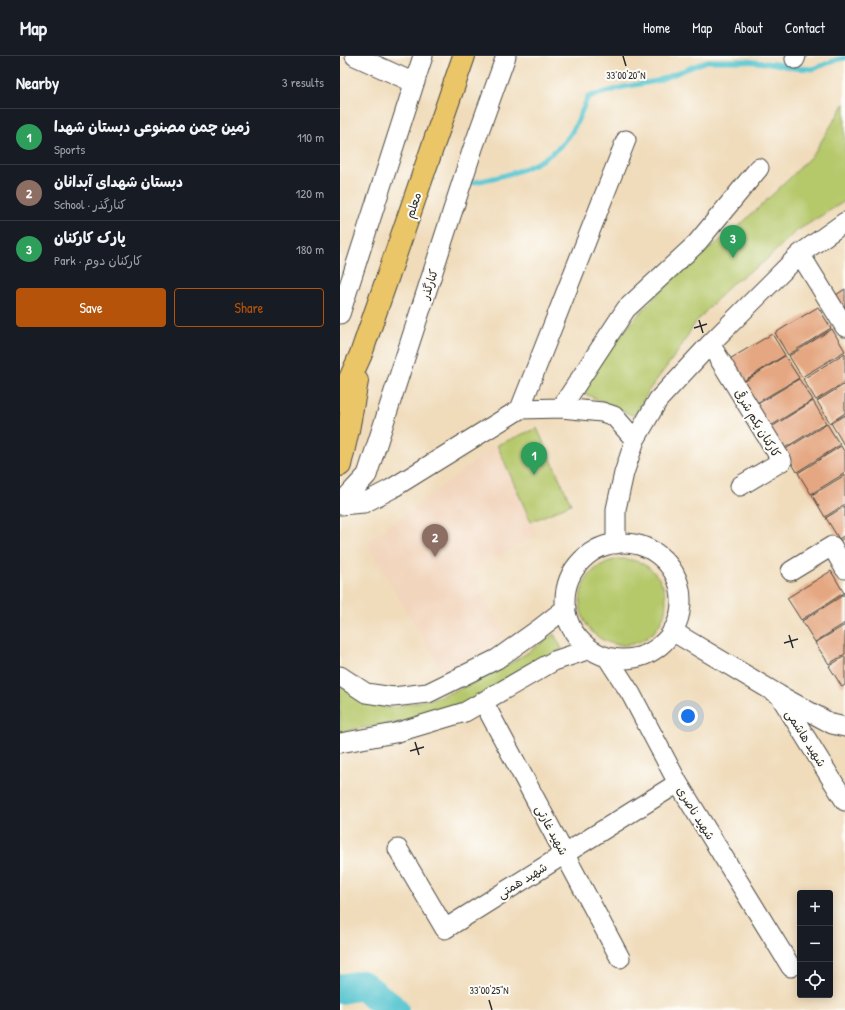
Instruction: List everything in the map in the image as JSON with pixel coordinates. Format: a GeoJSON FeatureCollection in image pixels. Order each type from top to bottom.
{"type":"FeatureCollection","features":[{"type":"Feature","properties":{"kind":"main road","name":"معلم"},"geometry":{"type":"LineString","coordinates":[[340,401],[361,354],[464,56]]}},
{"type":"Feature","properties":{"kind":"main road","name":"معلم"},"geometry":{"type":"LineString","coordinates":[[340,465],[348,430],[361,354]]}},
{"type":"Feature","properties":{"kind":"street"},"geometry":{"type":"LineString","coordinates":[[356,56],[415,82]]}},
{"type":"Feature","properties":{"kind":"street"},"geometry":{"type":"LineString","coordinates":[[340,314],[423,56]]}},
{"type":"Feature","properties":{"kind":"street","name":"کنارگذر"},"geometry":{"type":"LineString","coordinates":[[340,504],[366,475],[471,156],[506,56]]}},
{"type":"Feature","properties":{"kind":"street"},"geometry":{"type":"LineString","coordinates":[[520,409],[626,140]]}},
{"type":"Feature","properties":{"kind":"street"},"geometry":{"type":"LineString","coordinates":[[561,408],[626,309],[696,244],[759,168]]}},
{"type":"Feature","properties":{"kind":"street"},"geometry":{"type":"LineString","coordinates":[[616,544],[616,509],[624,473],[635,440],[658,400],[710,344],[800,254],[845,222]]}},
{"type":"Feature","properties":{"kind":"street"},"geometry":{"type":"LineString","coordinates":[[800,254],[845,327]]}},
{"type":"Feature","properties":{"kind":"street","name":"کارکنان یکم شرقی"},"geometry":{"type":"LineString","coordinates":[[710,344],[782,462],[740,486]]}},
{"type":"Feature","properties":{"kind":"street"},"geometry":{"type":"LineString","coordinates":[[340,504],[364,503],[391,489],[520,409],[561,408],[602,412],[614,416],[635,440]]}},
{"type":"Feature","properties":{"kind":"street"},"geometry":{"type":"LineString","coordinates":[[616,544],[638,546],[648,549],[665,562],[676,580],[681,601],[680,612],[672,632],[658,648],[644,655],[628,659],[607,657],[590,649],[582,642],[571,626],[566,608],[568,585],[578,566],[586,557],[595,551],[605,546],[616,544]]}},
{"type":"Feature","properties":{"kind":"street"},"geometry":{"type":"LineString","coordinates":[[791,571],[832,546],[845,569]]}},
{"type":"Feature","properties":{"kind":"street"},"geometry":{"type":"LineString","coordinates":[[340,676],[366,693],[393,697],[428,693],[497,659],[540,629],[566,608]]}},
{"type":"Feature","properties":{"kind":"street"},"geometry":{"type":"LineString","coordinates":[[672,632],[779,695],[832,724],[845,727]]}},
{"type":"Feature","properties":{"kind":"street"},"geometry":{"type":"LineString","coordinates":[[340,743],[395,733],[465,712],[484,703],[554,661],[590,649]]}},
{"type":"Feature","properties":{"kind":"street","name":"شهید ناصری"},"geometry":{"type":"LineString","coordinates":[[607,657],[631,694],[678,783],[791,967]]}},
{"type":"Feature","properties":{"kind":"street","name":"شهید هاشمی"},"geometry":{"type":"LineString","coordinates":[[779,695],[845,801]]}},
{"type":"Feature","properties":{"kind":"street","name":"شهید غارتی"},"geometry":{"type":"LineString","coordinates":[[484,703],[620,958]]}},
{"type":"Feature","properties":{"kind":"street","name":"شهید همتی"},"geometry":{"type":"LineString","coordinates":[[398,849],[445,929],[678,783]]}},
{"type":"Feature","properties":{"kind":"shaded area"},"geometry":{"type":"Polygon","coordinates":[[[497,445],[537,535],[469,572],[506,635],[442,671],[366,543],[497,445]]]}},
{"type":"Feature","properties":{"kind":"green space"},"geometry":{"type":"Polygon","coordinates":[[[845,103],[845,201],[795,232],[764,262],[731,284],[695,323],[679,350],[649,390],[634,416],[577,390],[631,323],[661,290],[702,254],[740,225],[789,179],[814,153],[845,103]]]}},
{"type":"Feature","properties":{"kind":"green space"},"geometry":{"type":"Polygon","coordinates":[[[537,428],[571,504],[531,522],[497,445],[537,428]]]}},
{"type":"Feature","properties":{"kind":"green space"},"geometry":{"type":"Polygon","coordinates":[[[623,559],[639,562],[647,566],[659,578],[663,586],[666,602],[663,618],[659,626],[647,638],[639,642],[623,645],[607,642],[599,638],[587,626],[583,618],[580,602],[583,586],[587,578],[599,566],[607,562],[623,559]]]}},
{"type":"Feature","properties":{"kind":"green space"},"geometry":{"type":"Polygon","coordinates":[[[554,634],[562,649],[467,702],[414,720],[350,730],[340,733],[340,685],[364,699],[384,707],[394,708],[428,700],[447,694],[485,678],[538,646],[554,634]]]}},
{"type":"Feature","properties":{"kind":"building"},"geometry":{"type":"Polygon","coordinates":[[[845,289],[845,317],[833,297],[845,289]]]}},
{"type":"Feature","properties":{"kind":"building"},"geometry":{"type":"Polygon","coordinates":[[[818,307],[831,328],[788,355],[775,333],[818,307]]]}},
{"type":"Feature","properties":{"kind":"building"},"geometry":{"type":"Polygon","coordinates":[[[832,329],[845,351],[802,377],[789,356],[832,329]]]}},
{"type":"Feature","properties":{"kind":"building"},"geometry":{"type":"Polygon","coordinates":[[[772,334],[785,355],[742,382],[728,360],[772,334]]]}},
{"type":"Feature","properties":{"kind":"building"},"geometry":{"type":"Polygon","coordinates":[[[845,353],[845,382],[816,400],[803,379],[845,353]]]}},
{"type":"Feature","properties":{"kind":"building"},"geometry":{"type":"Polygon","coordinates":[[[785,356],[799,378],[755,404],[742,383],[785,356]]]}},
{"type":"Feature","properties":{"kind":"building"},"geometry":{"type":"Polygon","coordinates":[[[799,379],[813,400],[769,427],[756,405],[799,379]]]}},
{"type":"Feature","properties":{"kind":"building"},"geometry":{"type":"Polygon","coordinates":[[[845,384],[845,413],[830,423],[817,401],[845,384]]]}},
{"type":"Feature","properties":{"kind":"building"},"geometry":{"type":"Polygon","coordinates":[[[813,401],[826,423],[783,449],[770,428],[813,401]]]}},
{"type":"Feature","properties":{"kind":"building"},"geometry":{"type":"Polygon","coordinates":[[[845,415],[845,444],[844,445],[831,423],[845,415]]]}},
{"type":"Feature","properties":{"kind":"building"},"geometry":{"type":"Polygon","coordinates":[[[827,424],[840,445],[797,472],[784,450],[827,424]]]}},
{"type":"Feature","properties":{"kind":"building"},"geometry":{"type":"Polygon","coordinates":[[[841,446],[845,453],[845,473],[811,494],[798,473],[841,446]]]}},
{"type":"Feature","properties":{"kind":"building"},"geometry":{"type":"Polygon","coordinates":[[[845,475],[845,504],[825,517],[812,495],[845,475]]]}},
{"type":"Feature","properties":{"kind":"building"},"geometry":{"type":"Polygon","coordinates":[[[845,506],[845,535],[839,539],[826,518],[845,506]]]}},
{"type":"Feature","properties":{"kind":"building"},"geometry":{"type":"Polygon","coordinates":[[[845,537],[845,549],[840,541],[845,537]]]}},
{"type":"Feature","properties":{"kind":"building"},"geometry":{"type":"Polygon","coordinates":[[[831,571],[844,593],[801,620],[787,598],[831,571]]]}},
{"type":"Feature","properties":{"kind":"building"},"geometry":{"type":"Polygon","coordinates":[[[845,594],[845,623],[815,642],[802,621],[845,594]]]}},
{"type":"Feature","properties":{"kind":"building"},"geometry":{"type":"Polygon","coordinates":[[[845,625],[845,654],[829,664],[815,643],[845,625]]]}},
{"type":"Feature","properties":{"kind":"building"},"geometry":{"type":"Polygon","coordinates":[[[845,656],[845,685],[842,687],[829,666],[845,656]]]}},
{"type":"Feature","properties":{"kind":"waterway"},"geometry":{"type":"LineString","coordinates":[[466,184],[509,174],[536,163],[548,156],[559,147],[572,132],[588,97],[624,87],[657,81],[707,61],[746,61],[776,64],[794,68],[813,69],[845,58]]}},
{"type":"Feature","properties":{"kind":"waterway"},"geometry":{"type":"LineString","coordinates":[[340,989],[362,985],[394,1010]]}},
{"type":"Feature","properties":{"kind":"place","name":"پارک کارکنان"},"geometry":{"type":"Point","coordinates":[733,258]}},
{"type":"Feature","properties":{"kind":"place","name":"زمین چمن مصنوعی دبستان شهدا"},"geometry":{"type":"Point","coordinates":[534,475]}},
{"type":"Feature","properties":{"kind":"place","name":"دبستان شهدای آبدانان"},"geometry":{"type":"Point","coordinates":[435,557]}}]}
